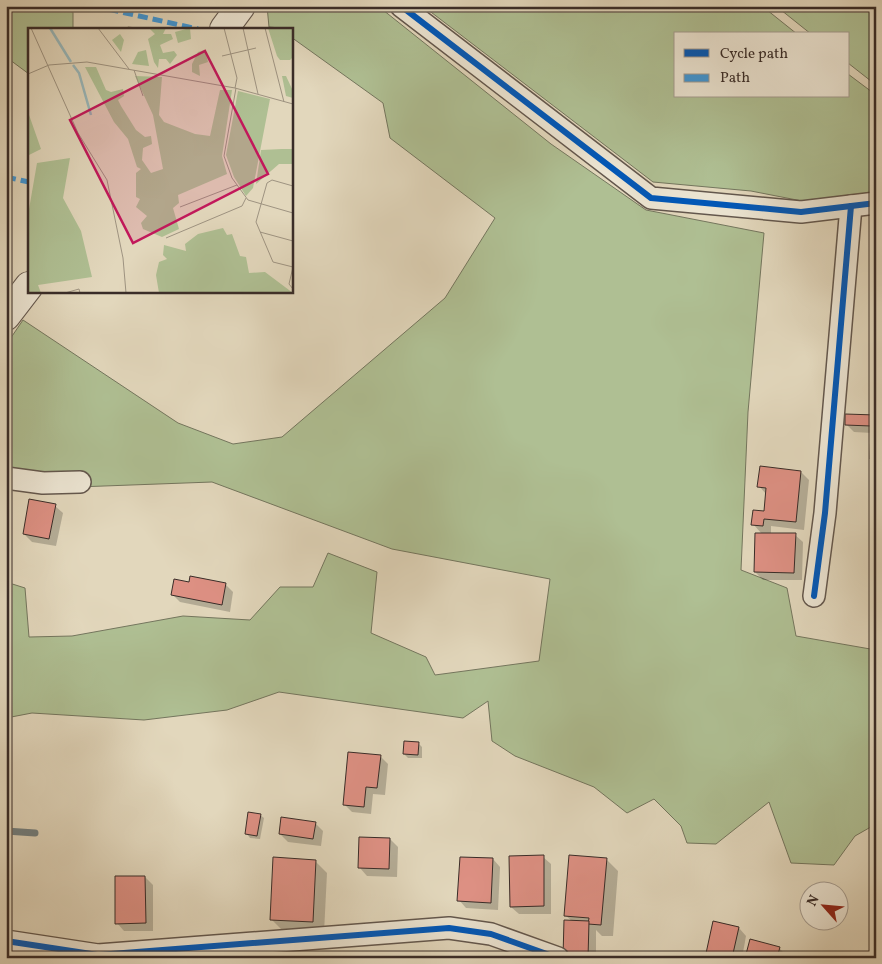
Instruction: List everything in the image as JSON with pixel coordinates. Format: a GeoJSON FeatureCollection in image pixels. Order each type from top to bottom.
{"type":"FeatureCollection","features":[{"type":"Feature","properties":{"kind":"street"},"geometry":{"type":"LineString","coordinates":[[225,28],[241,6]]}},
{"type":"Feature","properties":{"kind":"street"},"geometry":{"type":"LineString","coordinates":[[401,6],[651,198],[801,212],[876,203]]}},
{"type":"Feature","properties":{"kind":"street"},"geometry":{"type":"LineString","coordinates":[[814,596],[825,513],[851,206]]}},
{"type":"Feature","properties":{"kind":"street"},"geometry":{"type":"LineString","coordinates":[[6,316],[28,287]]}},
{"type":"Feature","properties":{"kind":"street"},"geometry":{"type":"LineString","coordinates":[[6,478],[43,483],[80,482]]}},
{"type":"Feature","properties":{"kind":"street"},"geometry":{"type":"LineString","coordinates":[[6,941],[98,955],[449,928],[491,934],[558,958]]}},
{"type":"Feature","properties":{"kind":"green space"},"geometry":{"type":"Polygon","coordinates":[[[6,6],[41,6],[73,12],[73,28],[28,28],[28,73],[6,57],[6,6]]]}},
{"type":"Feature","properties":{"kind":"green space"},"geometry":{"type":"Polygon","coordinates":[[[267,6],[378,6],[551,144],[646,210],[764,233],[748,412],[741,570],[787,588],[796,636],[876,650],[876,824],[855,836],[834,865],[791,863],[769,802],[716,844],[687,843],[681,826],[654,799],[627,813],[594,787],[515,756],[492,741],[488,701],[463,718],[279,692],[227,710],[144,720],[32,713],[6,718],[6,582],[25,588],[29,637],[72,636],[183,616],[250,620],[280,587],[313,587],[328,553],[377,572],[371,633],[426,657],[435,675],[539,661],[550,579],[392,549],[212,482],[50,488],[6,481],[6,345],[23,320],[178,423],[233,444],[282,437],[445,298],[495,218],[390,138],[383,103],[292,38],[292,28],[269,27],[267,6]]]}},
{"type":"Feature","properties":{"kind":"green space"},"geometry":{"type":"Polygon","coordinates":[[[423,6],[762,6],[794,32],[674,32],[674,98],[850,98],[850,76],[876,95],[876,192],[802,201],[751,191],[653,182],[423,6]]]}},
{"type":"Feature","properties":{"kind":"green space"},"geometry":{"type":"Polygon","coordinates":[[[776,6],[871,6],[876,13],[876,85],[850,65],[850,32],[808,32],[776,6]]]}},
{"type":"Feature","properties":{"kind":"building"},"geometry":{"type":"Polygon","coordinates":[[[845,414],[876,415],[876,460],[870,459],[871,426],[845,425],[845,414]]]}},
{"type":"Feature","properties":{"kind":"building"},"geometry":{"type":"Polygon","coordinates":[[[760,466],[801,471],[796,522],[764,519],[763,526],[751,525],[753,510],[764,511],[766,488],[757,487],[760,466]]]}},
{"type":"Feature","properties":{"kind":"building"},"geometry":{"type":"Polygon","coordinates":[[[29,499],[56,504],[49,539],[23,534],[29,499]]]}},
{"type":"Feature","properties":{"kind":"building"},"geometry":{"type":"Polygon","coordinates":[[[755,533],[796,533],[794,573],[754,572],[755,533]]]}},
{"type":"Feature","properties":{"kind":"building"},"geometry":{"type":"Polygon","coordinates":[[[190,576],[226,583],[222,605],[171,595],[174,579],[189,582],[190,576]]]}},
{"type":"Feature","properties":{"kind":"building"},"geometry":{"type":"Polygon","coordinates":[[[404,741],[419,742],[418,755],[403,754],[404,741]]]}},
{"type":"Feature","properties":{"kind":"building"},"geometry":{"type":"Polygon","coordinates":[[[348,752],[381,755],[377,788],[366,787],[364,807],[343,805],[348,752]]]}},
{"type":"Feature","properties":{"kind":"building"},"geometry":{"type":"Polygon","coordinates":[[[248,812],[261,814],[257,836],[245,834],[248,812]]]}},
{"type":"Feature","properties":{"kind":"building"},"geometry":{"type":"Polygon","coordinates":[[[281,817],[316,822],[313,839],[279,834],[281,817]]]}},
{"type":"Feature","properties":{"kind":"building"},"geometry":{"type":"Polygon","coordinates":[[[359,837],[390,838],[389,869],[358,868],[359,837]]]}},
{"type":"Feature","properties":{"kind":"building"},"geometry":{"type":"Polygon","coordinates":[[[544,855],[544,906],[510,907],[509,856],[544,855]]]}},
{"type":"Feature","properties":{"kind":"building"},"geometry":{"type":"Polygon","coordinates":[[[569,855],[607,858],[601,925],[588,924],[589,918],[564,916],[569,855]]]}},
{"type":"Feature","properties":{"kind":"building"},"geometry":{"type":"Polygon","coordinates":[[[273,857],[316,860],[313,922],[270,920],[273,857]]]}},
{"type":"Feature","properties":{"kind":"building"},"geometry":{"type":"Polygon","coordinates":[[[460,857],[493,858],[491,903],[457,901],[460,857]]]}},
{"type":"Feature","properties":{"kind":"building"},"geometry":{"type":"Polygon","coordinates":[[[115,876],[145,876],[146,923],[115,924],[115,876]]]}},
{"type":"Feature","properties":{"kind":"building"},"geometry":{"type":"Polygon","coordinates":[[[564,920],[589,921],[588,958],[563,957],[564,920]]]}},
{"type":"Feature","properties":{"kind":"building"},"geometry":{"type":"Polygon","coordinates":[[[713,921],[739,927],[732,958],[705,958],[713,921]]]}},
{"type":"Feature","properties":{"kind":"building"},"geometry":{"type":"Polygon","coordinates":[[[750,939],[780,947],[777,958],[745,958],[750,939]]]}},
{"type":"Feature","properties":{"kind":"building"},"geometry":{"type":"Polygon","coordinates":[[[332,954],[366,954],[366,958],[332,958],[332,954]]]}},
{"type":"Feature","properties":{"kind":"waterway"},"geometry":{"type":"LineString","coordinates":[[6,831],[35,833]]}},
{"type":"Feature","properties":{"kind":"marked path"},"geometry":{"type":"LineString","coordinates":[[94,6],[193,28]]}},
{"type":"Feature","properties":{"kind":"marked path"},"geometry":{"type":"LineString","coordinates":[[6,177],[28,182]]}},
{"type":"Feature","properties":{"kind":"cycle path"},"geometry":{"type":"LineString","coordinates":[[401,6],[651,198],[801,212],[876,203]]}},
{"type":"Feature","properties":{"kind":"cycle path"},"geometry":{"type":"LineString","coordinates":[[814,596],[825,513],[851,206]]}},
{"type":"Feature","properties":{"kind":"cycle path"},"geometry":{"type":"LineString","coordinates":[[6,941],[98,955],[449,928],[491,934],[558,958]]}}]}
